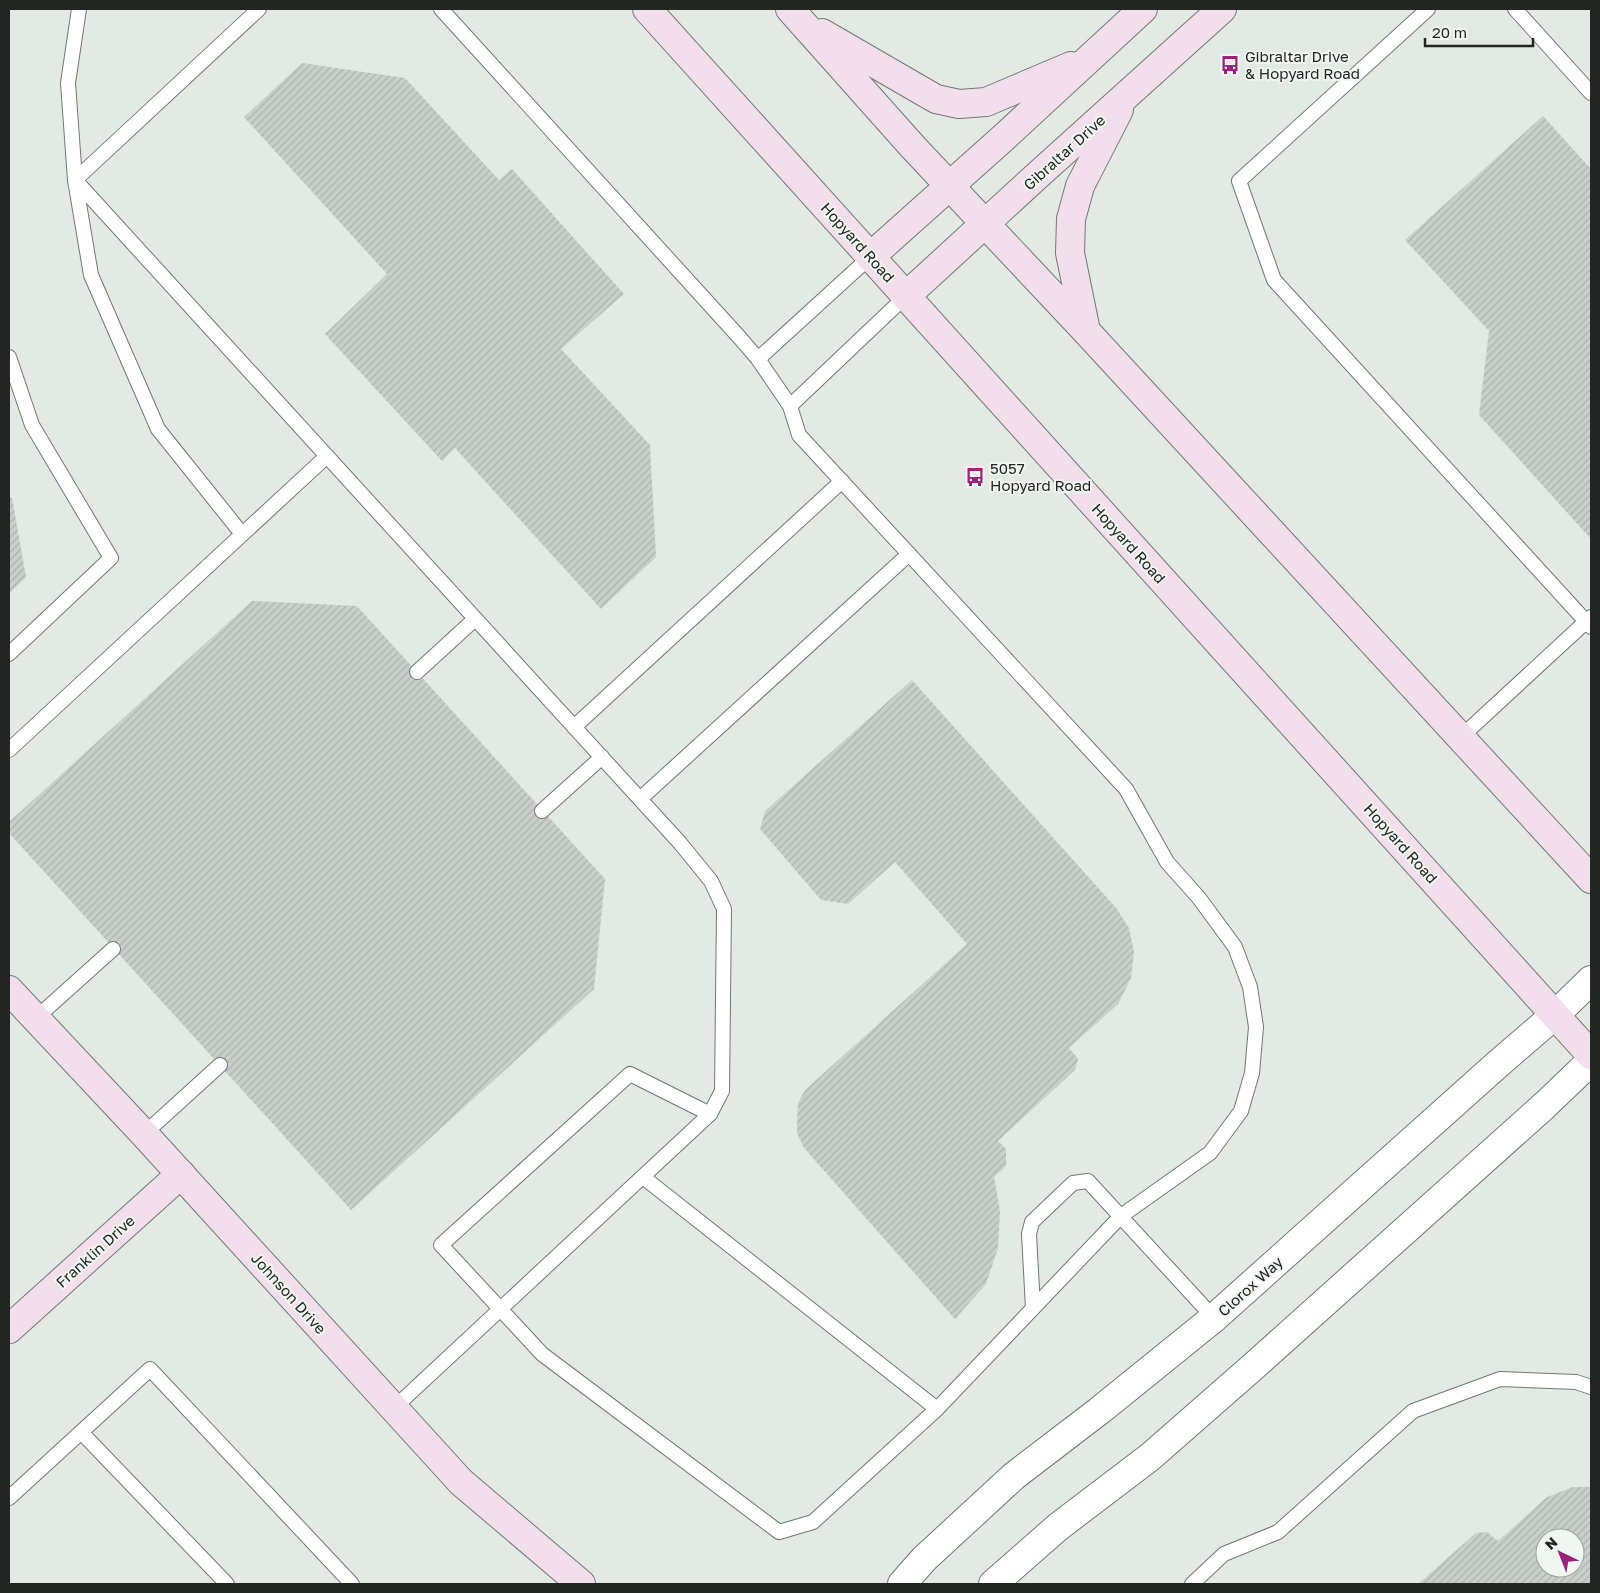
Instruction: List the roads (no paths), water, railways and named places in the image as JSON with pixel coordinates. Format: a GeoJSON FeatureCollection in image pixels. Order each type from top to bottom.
{"type":"FeatureCollection","features":[{"type":"Feature","properties":{"kind":"main road","name":"Hopyard Road"},"geometry":{"type":"LineString","coordinates":[[647,9],[1591,1054]]}},
{"type":"Feature","properties":{"kind":"main road"},"geometry":{"type":"LineString","coordinates":[[870,257],[1143,9]]}},
{"type":"Feature","properties":{"kind":"main road","name":"Gibraltar Drive"},"geometry":{"type":"LineString","coordinates":[[906,296],[1222,9]]}},
{"type":"Feature","properties":{"kind":"main road"},"geometry":{"type":"LineString","coordinates":[[795,15],[936,99],[959,104],[986,102],[1089,59]]}},
{"type":"Feature","properties":{"kind":"main road"},"geometry":{"type":"LineString","coordinates":[[795,15],[985,224],[1591,879]]}},
{"type":"Feature","properties":{"kind":"main road"},"geometry":{"type":"LineString","coordinates":[[1086,331],[1070,253],[1071,219],[1080,186],[1126,96]]}},
{"type":"Feature","properties":{"kind":"main road","name":"Johnson Drive"},"geometry":{"type":"LineString","coordinates":[[9,990],[144,1134],[461,1482],[581,1584]]}},
{"type":"Feature","properties":{"kind":"main road","name":"Franklin Drive"},"geometry":{"type":"LineString","coordinates":[[9,1329],[180,1174]]}},
{"type":"Feature","properties":{"kind":"street","name":"Clorox Way"},"geometry":{"type":"LineString","coordinates":[[902,1584],[924,1559],[1014,1476],[1099,1412],[1214,1318],[1498,1063],[1556,1014],[1591,980]]}},
{"type":"Feature","properties":{"kind":"street"},"geometry":{"type":"LineString","coordinates":[[993,1584],[1058,1527],[1150,1458],[1545,1105],[1591,1061]]}},
{"type":"Feature","properties":{"kind":"lane"},"geometry":{"type":"LineString","coordinates":[[79,9],[68,83],[75,180],[91,275],[158,430],[242,534]]}},
{"type":"Feature","properties":{"kind":"lane"},"geometry":{"type":"LineString","coordinates":[[75,180],[259,9]]}},
{"type":"Feature","properties":{"kind":"lane"},"geometry":{"type":"LineString","coordinates":[[441,9],[758,359],[790,406],[799,434],[1126,789],[1167,862],[1199,898],[1235,947],[1250,987],[1256,1027],[1252,1073],[1241,1111],[1210,1152],[1121,1216],[937,1409],[813,1522],[778,1532],[542,1354],[441,1245],[630,1074],[710,1114]]}},
{"type":"Feature","properties":{"kind":"lane"},"geometry":{"type":"LineString","coordinates":[[1428,9],[1238,180],[1274,280],[1590,622],[1461,737]]}},
{"type":"Feature","properties":{"kind":"lane"},"geometry":{"type":"LineString","coordinates":[[1515,9],[1591,94]]}},
{"type":"Feature","properties":{"kind":"lane"},"geometry":{"type":"LineString","coordinates":[[75,180],[680,843],[711,881],[724,909],[722,1090],[710,1114],[394,1408]]}},
{"type":"Feature","properties":{"kind":"lane"},"geometry":{"type":"LineString","coordinates":[[758,359],[870,257]]}},
{"type":"Feature","properties":{"kind":"lane"},"geometry":{"type":"LineString","coordinates":[[790,406],[906,296]]}},
{"type":"Feature","properties":{"kind":"lane"},"geometry":{"type":"LineString","coordinates":[[9,357],[32,424],[111,558],[9,654]]}},
{"type":"Feature","properties":{"kind":"lane"},"geometry":{"type":"LineString","coordinates":[[9,750],[327,456]]}},
{"type":"Feature","properties":{"kind":"lane"},"geometry":{"type":"LineString","coordinates":[[574,727],[842,481]]}},
{"type":"Feature","properties":{"kind":"lane"},"geometry":{"type":"LineString","coordinates":[[640,799],[910,554]]}},
{"type":"Feature","properties":{"kind":"lane"},"geometry":{"type":"LineString","coordinates":[[416,672],[475,618]]}},
{"type":"Feature","properties":{"kind":"lane"},"geometry":{"type":"LineString","coordinates":[[542,811],[602,757]]}},
{"type":"Feature","properties":{"kind":"lane"},"geometry":{"type":"LineString","coordinates":[[35,1019],[113,949]]}},
{"type":"Feature","properties":{"kind":"lane"},"geometry":{"type":"LineString","coordinates":[[144,1134],[220,1065]]}},
{"type":"Feature","properties":{"kind":"lane"},"geometry":{"type":"LineString","coordinates":[[642,1177],[937,1409]]}},
{"type":"Feature","properties":{"kind":"lane"},"geometry":{"type":"LineString","coordinates":[[1033,1308],[1029,1234],[1032,1222],[1073,1183],[1088,1181],[1214,1318]]}},
{"type":"Feature","properties":{"kind":"lane"},"geometry":{"type":"LineString","coordinates":[[9,1498],[150,1369],[352,1584]]}},
{"type":"Feature","properties":{"kind":"lane"},"geometry":{"type":"LineString","coordinates":[[1192,1584],[1224,1554],[1278,1532],[1413,1411],[1500,1380],[1576,1382],[1591,1387]]}},
{"type":"Feature","properties":{"kind":"lane"},"geometry":{"type":"LineString","coordinates":[[81,1432],[227,1584]]}},
{"type":"Feature","properties":{"kind":"place","name":"Gibraltar Drive & Hopyard Road"},"geometry":{"type":"Point","coordinates":[1230,65]}},
{"type":"Feature","properties":{"kind":"place","name":"5057 Hopyard Road"},"geometry":{"type":"Point","coordinates":[975,477]}}]}
